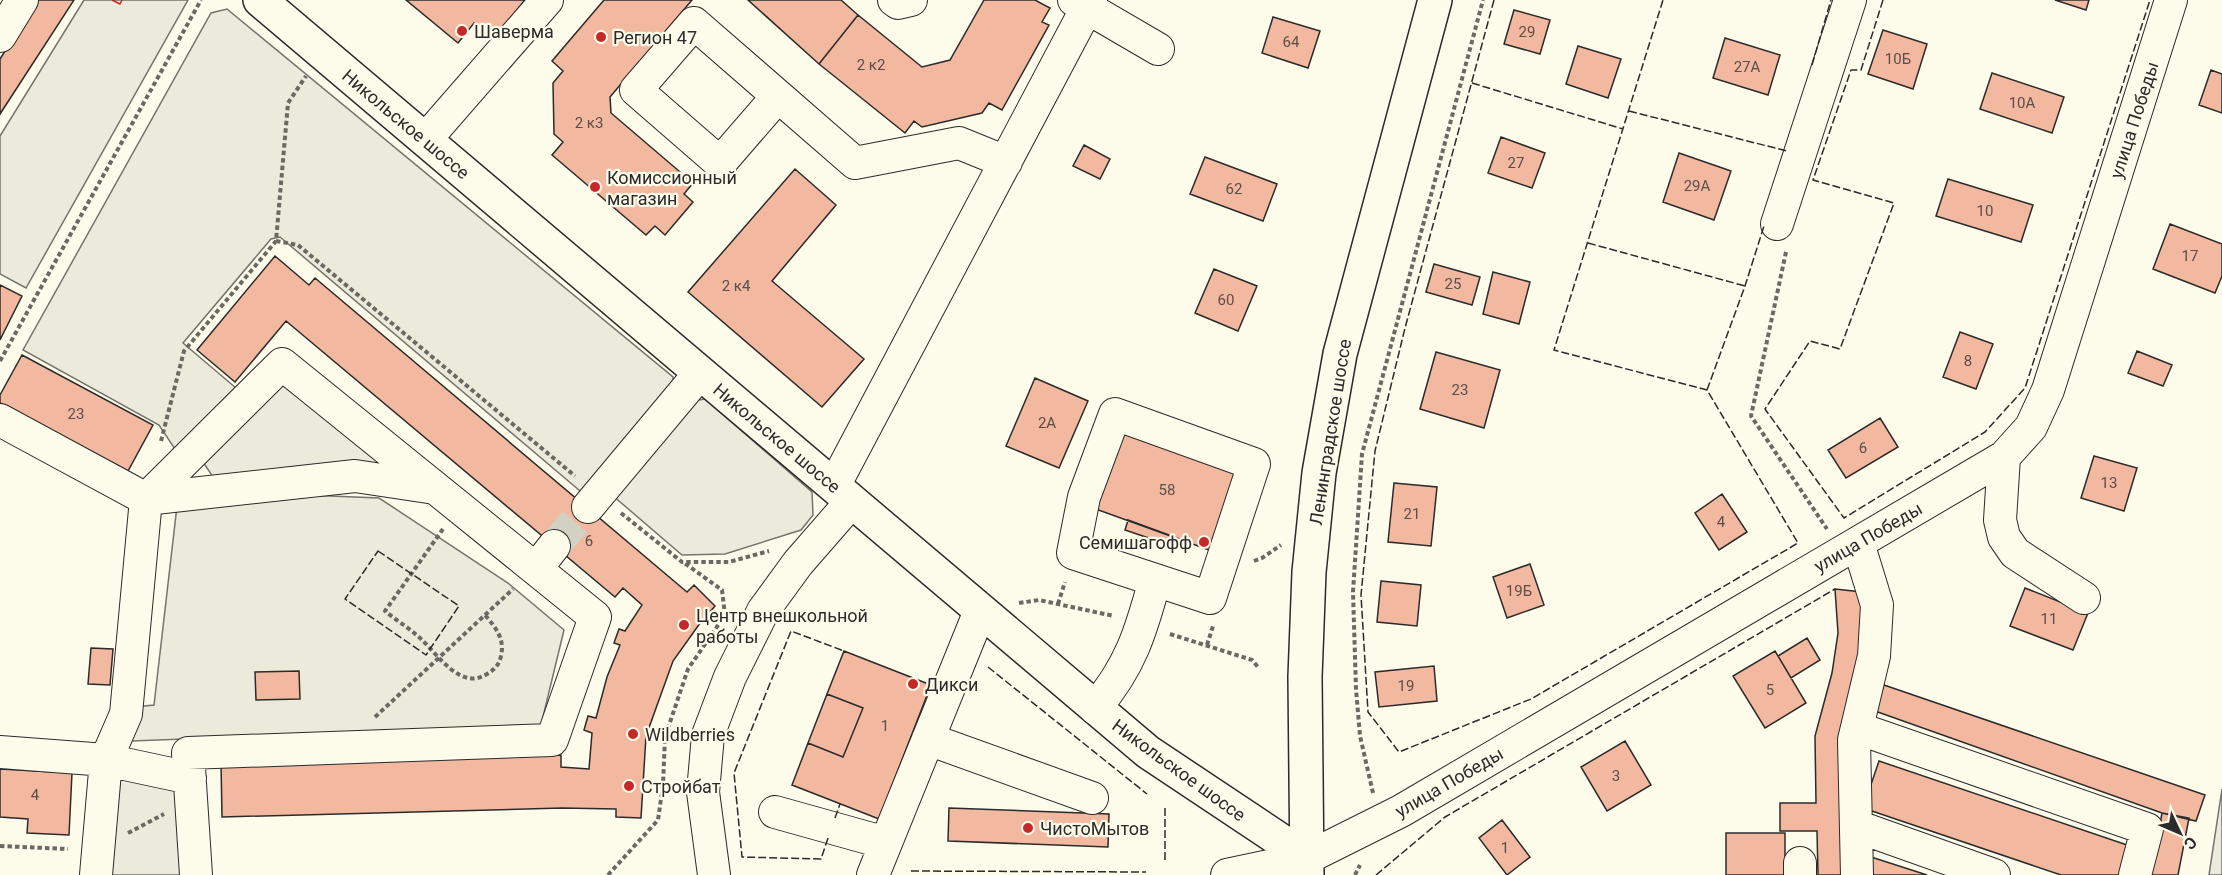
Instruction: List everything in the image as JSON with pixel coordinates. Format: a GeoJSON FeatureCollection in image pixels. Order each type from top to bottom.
{"type":"FeatureCollection","features":[{"type":"Feature","properties":{"kind":"main road","name":"Никольское шоссе"},"geometry":{"type":"LineString","coordinates":[[260,0],[1095,708],[1166,764],[1307,867]]}},
{"type":"Feature","properties":{"kind":"main road","name":"Ленинградское шоссе"},"geometry":{"type":"LineString","coordinates":[[1307,867],[1305,677],[1309,572],[1319,473],[1340,354],[1435,0]]}},
{"type":"Feature","properties":{"kind":"street"},"geometry":{"type":"LineString","coordinates":[[0,36],[22,0]]}},
{"type":"Feature","properties":{"kind":"street"},"geometry":{"type":"LineString","coordinates":[[425,140],[547,0]]}},
{"type":"Feature","properties":{"kind":"street"},"geometry":{"type":"LineString","coordinates":[[894,0],[898,3],[911,0]]}},
{"type":"Feature","properties":{"kind":"street"},"geometry":{"type":"LineString","coordinates":[[1778,224],[1850,0]]}},
{"type":"Feature","properties":{"kind":"street","name":"улица Победы"},"geometry":{"type":"LineString","coordinates":[[1227,875],[1307,867],[2004,457],[2031,427],[2048,390],[2171,0]]}},
{"type":"Feature","properties":{"kind":"street"},"geometry":{"type":"LineString","coordinates":[[714,875],[703,792],[708,735],[730,677],[763,611],[843,494],[1084,2],[1158,50]]}},
{"type":"Feature","properties":{"kind":"street"},"geometry":{"type":"LineString","coordinates":[[778,96],[720,163],[636,90],[694,23],[778,96],[855,163],[959,143],[1006,162]]}},
{"type":"Feature","properties":{"kind":"street"},"geometry":{"type":"LineString","coordinates":[[96,875],[106,760],[126,714],[146,499],[282,364],[447,497],[545,557],[595,617],[552,740],[188,753],[195,875]]}},
{"type":"Feature","properties":{"kind":"street"},"geometry":{"type":"LineString","coordinates":[[593,501],[700,372]]}},
{"type":"Feature","properties":{"kind":"street"},"geometry":{"type":"LineString","coordinates":[[1115,414],[1254,464],[1214,585],[1210,598],[1073,553],[1084,497],[1115,414]]}},
{"type":"Feature","properties":{"kind":"street"},"geometry":{"type":"LineString","coordinates":[[0,420],[146,499],[355,476],[447,497]]}},
{"type":"Feature","properties":{"kind":"street"},"geometry":{"type":"LineString","coordinates":[[2004,457],[2000,520],[2004,537],[2015,552],[2084,598]]}},
{"type":"Feature","properties":{"kind":"street"},"geometry":{"type":"LineString","coordinates":[[1850,548],[1877,605],[1874,656],[1854,740],[1857,875]]}},
{"type":"Feature","properties":{"kind":"street"},"geometry":{"type":"LineString","coordinates":[[1095,708],[1126,667],[1143,625],[1155,580]]}},
{"type":"Feature","properties":{"kind":"street"},"geometry":{"type":"LineString","coordinates":[[873,875],[980,611]]}},
{"type":"Feature","properties":{"kind":"street"},"geometry":{"type":"LineString","coordinates":[[1857,728],[2147,829],[2135,875]]}},
{"type":"Feature","properties":{"kind":"street"},"geometry":{"type":"LineString","coordinates":[[928,739],[1092,798]]}},
{"type":"Feature","properties":{"kind":"street"},"geometry":{"type":"LineString","coordinates":[[0,752],[106,760],[190,777]]}},
{"type":"Feature","properties":{"kind":"street"},"geometry":{"type":"LineString","coordinates":[[775,812],[886,843]]}},
{"type":"Feature","properties":{"kind":"street"},"geometry":{"type":"LineString","coordinates":[[1856,826],[1994,875]]}},
{"type":"Feature","properties":{"kind":"path"},"geometry":{"type":"LineString","coordinates":[[0,361],[201,0]]}},
{"type":"Feature","properties":{"kind":"path"},"geometry":{"type":"LineString","coordinates":[[1375,802],[1360,736],[1356,689],[1353,592],[1362,454],[1483,0]]}},
{"type":"Feature","properties":{"kind":"path"},"geometry":{"type":"LineString","coordinates":[[161,442],[184,351],[276,241],[288,103],[322,52]]}},
{"type":"Feature","properties":{"kind":"path"},"geometry":{"type":"LineString","coordinates":[[1778,224],[1787,247],[1751,416],[1850,548]]}},
{"type":"Feature","properties":{"kind":"path"},"geometry":{"type":"LineString","coordinates":[[276,241],[298,245],[593,501],[722,590],[725,615],[688,669],[665,737],[663,785],[658,820],[608,875]]}},
{"type":"Feature","properties":{"kind":"path"},"geometry":{"type":"LineString","coordinates":[[447,497],[385,611],[422,639],[455,672],[469,678],[485,676],[499,664],[503,646],[497,628],[485,615]]}},
{"type":"Feature","properties":{"kind":"path"},"geometry":{"type":"LineString","coordinates":[[1214,585],[1245,564],[1262,558],[1314,522]]}},
{"type":"Feature","properties":{"kind":"path"},"geometry":{"type":"LineString","coordinates":[[682,562],[729,562],[775,550]]}},
{"type":"Feature","properties":{"kind":"path"},"geometry":{"type":"LineString","coordinates":[[341,747],[545,557]]}},
{"type":"Feature","properties":{"kind":"path"},"geometry":{"type":"LineString","coordinates":[[663,785],[703,792]]}},
{"type":"Feature","properties":{"kind":"shaded area"},"geometry":{"type":"Polygon","coordinates":[[[84,0],[188,0],[26,288],[0,274],[0,136],[84,0]]]}},
{"type":"Feature","properties":{"kind":"shaded area"},"geometry":{"type":"Polygon","coordinates":[[[227,9],[673,377],[674,390],[586,496],[280,237],[271,239],[183,343],[243,394],[181,458],[159,425],[23,350],[211,13],[227,9]]]}},
{"type":"Feature","properties":{"kind":"shaded area"},"geometry":{"type":"Polygon","coordinates":[[[286,383],[398,464],[219,486],[199,456],[286,383]]]}},
{"type":"Feature","properties":{"kind":"shaded area"},"geometry":{"type":"Polygon","coordinates":[[[705,399],[812,492],[813,515],[801,530],[725,554],[682,555],[612,495],[692,401],[705,399]]]}},
{"type":"Feature","properties":{"kind":"shaded area"},"geometry":{"type":"Polygon","coordinates":[[[305,495],[379,498],[508,583],[564,630],[541,725],[132,741],[134,707],[154,705],[177,506],[305,495]]]}},
{"type":"Feature","properties":{"kind":"shaded area"},"geometry":{"type":"Polygon","coordinates":[[[114,775],[183,785],[181,875],[110,875],[114,775]]]}},
{"type":"Feature","properties":{"kind":"shaded area"},"geometry":{"type":"Polygon","coordinates":[[[2222,789],[2222,875],[2209,875],[2222,789]]]}},
{"type":"Feature","properties":{"kind":"building"},"geometry":{"type":"Polygon","coordinates":[[[38,0],[74,0],[0,114],[0,59],[38,0]]]}},
{"type":"Feature","properties":{"kind":"building"},"geometry":{"type":"Polygon","coordinates":[[[406,0],[525,0],[493,39],[474,23],[458,43],[406,0]]]}},
{"type":"Feature","properties":{"kind":"building"},"geometry":{"type":"Polygon","coordinates":[[[604,0],[692,0],[610,97],[611,113],[693,183],[684,194],[693,202],[665,235],[655,226],[646,235],[552,155],[563,142],[554,134],[553,83],[563,71],[552,61],[604,0]]]}},
{"type":"Feature","properties":{"kind":"building"},"geometry":{"type":"Polygon","coordinates":[[[748,0],[841,0],[858,15],[819,64],[748,0]]]}},
{"type":"Feature","properties":{"kind":"building"},"geometry":{"type":"Polygon","coordinates":[[[984,0],[1035,0],[1050,8],[1042,22],[1049,25],[1002,110],[989,103],[982,113],[922,127],[914,121],[905,133],[819,64],[858,15],[922,67],[950,60],[984,0]]]}},
{"type":"Feature","properties":{"kind":"building"},"geometry":{"type":"Polygon","coordinates":[[[2055,0],[2089,0],[2086,10],[2055,0]]]}},
{"type":"Feature","properties":{"kind":"building"},"geometry":{"type":"Polygon","coordinates":[[[1514,10],[1550,20],[1540,54],[1504,44],[1514,10]]]}},
{"type":"Feature","properties":{"kind":"building"},"geometry":{"type":"Polygon","coordinates":[[[1273,17],[1320,31],[1308,68],[1262,53],[1273,17]]]}},
{"type":"Feature","properties":{"kind":"building"},"geometry":{"type":"Polygon","coordinates":[[[1883,30],[1927,44],[1913,89],[1868,74],[1883,30]]]}},
{"type":"Feature","properties":{"kind":"building"},"geometry":{"type":"Polygon","coordinates":[[[1725,38],[1780,55],[1768,95],[1713,78],[1725,38]]]}},
{"type":"Feature","properties":{"kind":"building"},"geometry":{"type":"Polygon","coordinates":[[[1578,46],[1621,59],[1608,98],[1566,84],[1578,46]]]}},
{"type":"Feature","properties":{"kind":"building"},"geometry":{"type":"Polygon","coordinates":[[[2211,70],[2222,74],[2222,113],[2199,105],[2211,70]]]}},
{"type":"Feature","properties":{"kind":"building"},"geometry":{"type":"Polygon","coordinates":[[[1992,73],[2064,97],[2052,133],[1980,109],[1992,73]]]}},
{"type":"Feature","properties":{"kind":"building"},"geometry":{"type":"Polygon","coordinates":[[[1501,137],[1545,153],[1532,188],[1488,173],[1501,137]]]}},
{"type":"Feature","properties":{"kind":"building"},"geometry":{"type":"Polygon","coordinates":[[[1084,145],[1110,159],[1100,179],[1073,166],[1084,145]]]}},
{"type":"Feature","properties":{"kind":"building"},"geometry":{"type":"Polygon","coordinates":[[[1679,153],[1731,171],[1714,220],[1663,202],[1679,153]]]}},
{"type":"Feature","properties":{"kind":"building"},"geometry":{"type":"Polygon","coordinates":[[[1205,157],[1277,184],[1263,221],[1190,194],[1205,157]]]}},
{"type":"Feature","properties":{"kind":"building"},"geometry":{"type":"Polygon","coordinates":[[[795,169],[836,205],[772,281],[864,359],[822,407],[688,292],[795,169]]]}},
{"type":"Feature","properties":{"kind":"building"},"geometry":{"type":"Polygon","coordinates":[[[1948,179],[2033,205],[2021,242],[1936,216],[1948,179]]]}},
{"type":"Feature","properties":{"kind":"building"},"geometry":{"type":"Polygon","coordinates":[[[2170,224],[2222,244],[2222,276],[2215,293],[2153,269],[2170,224]]]}},
{"type":"Feature","properties":{"kind":"building"},"geometry":{"type":"Polygon","coordinates":[[[275,256],[309,285],[315,278],[687,592],[694,585],[715,606],[673,661],[646,736],[641,818],[616,817],[616,809],[562,808],[222,817],[221,763],[561,755],[561,767],[589,769],[592,733],[584,730],[588,716],[596,718],[607,677],[620,645],[614,643],[619,629],[625,631],[642,605],[623,588],[615,597],[286,321],[235,382],[197,350],[275,256]]]}},
{"type":"Feature","properties":{"kind":"building"},"geometry":{"type":"Polygon","coordinates":[[[1434,264],[1480,277],[1472,305],[1426,292],[1434,264]]]}},
{"type":"Feature","properties":{"kind":"building"},"geometry":{"type":"Polygon","coordinates":[[[1214,269],[1257,286],[1238,331],[1195,313],[1214,269]]]}},
{"type":"Feature","properties":{"kind":"building"},"geometry":{"type":"Polygon","coordinates":[[[1493,272],[1530,282],[1519,324],[1483,314],[1493,272]]]}},
{"type":"Feature","properties":{"kind":"building"},"geometry":{"type":"Polygon","coordinates":[[[0,285],[22,296],[0,340],[0,285]]]}},
{"type":"Feature","properties":{"kind":"building"},"geometry":{"type":"Polygon","coordinates":[[[1960,332],[1993,344],[1976,389],[1943,377],[1960,332]]]}},
{"type":"Feature","properties":{"kind":"building"},"geometry":{"type":"Polygon","coordinates":[[[2137,351],[2172,365],[2163,386],[2128,373],[2137,351]]]}},
{"type":"Feature","properties":{"kind":"building"},"geometry":{"type":"Polygon","coordinates":[[[1436,352],[1500,370],[1484,428],[1420,409],[1436,352]]]}},
{"type":"Feature","properties":{"kind":"building"},"geometry":{"type":"Polygon","coordinates":[[[22,355],[153,425],[128,471],[0,403],[0,395],[22,355]]]}},
{"type":"Feature","properties":{"kind":"building"},"geometry":{"type":"Polygon","coordinates":[[[1035,378],[1088,401],[1059,468],[1006,446],[1035,378]]]}},
{"type":"Feature","properties":{"kind":"building"},"geometry":{"type":"Polygon","coordinates":[[[1880,418],[1898,447],[1846,478],[1828,450],[1880,418]]]}},
{"type":"Feature","properties":{"kind":"building"},"geometry":{"type":"Polygon","coordinates":[[[1121,430],[1241,473],[1212,551],[1093,508],[1121,430]]]}},
{"type":"Feature","properties":{"kind":"building"},"geometry":{"type":"Polygon","coordinates":[[[2094,456],[2137,468],[2124,511],[2081,498],[2094,456]]]}},
{"type":"Feature","properties":{"kind":"building"},"geometry":{"type":"Polygon","coordinates":[[[1394,483],[1437,487],[1431,546],[1388,542],[1394,483]]]}},
{"type":"Feature","properties":{"kind":"building"},"geometry":{"type":"Polygon","coordinates":[[[1722,494],[1747,532],[1719,550],[1695,513],[1722,494]]]}},
{"type":"Feature","properties":{"kind":"building"},"geometry":{"type":"Polygon","coordinates":[[[1128,520],[1188,542],[1184,550],[1125,530],[1128,520]]]}},
{"type":"Feature","properties":{"kind":"building"},"geometry":{"type":"Polygon","coordinates":[[[1530,564],[1544,605],[1507,618],[1493,577],[1530,564]]]}},
{"type":"Feature","properties":{"kind":"building"},"geometry":{"type":"Polygon","coordinates":[[[1381,581],[1421,585],[1417,626],[1377,622],[1381,581]]]}},
{"type":"Feature","properties":{"kind":"building"},"geometry":{"type":"Polygon","coordinates":[[[2025,588],[2088,613],[2073,650],[2010,626],[2025,588]]]}},
{"type":"Feature","properties":{"kind":"building"},"geometry":{"type":"Polygon","coordinates":[[[1835,589],[1862,592],[1861,636],[1844,875],[1818,875],[1817,831],[1780,831],[1780,803],[1816,803],[1815,736],[1832,673],[1838,633],[1835,589]]]}},
{"type":"Feature","properties":{"kind":"building"},"geometry":{"type":"Polygon","coordinates":[[[1807,638],[1820,660],[1791,678],[1778,656],[1807,638]]]}},
{"type":"Feature","properties":{"kind":"building"},"geometry":{"type":"Polygon","coordinates":[[[91,648],[113,649],[110,685],[88,684],[91,648]]]}},
{"type":"Feature","properties":{"kind":"building"},"geometry":{"type":"Polygon","coordinates":[[[844,651],[931,685],[879,819],[792,785],[808,743],[843,757],[863,708],[827,694],[844,651]]]}},
{"type":"Feature","properties":{"kind":"building"},"geometry":{"type":"Polygon","coordinates":[[[1775,651],[1806,703],[1765,728],[1733,676],[1775,651]]]}},
{"type":"Feature","properties":{"kind":"building"},"geometry":{"type":"Polygon","coordinates":[[[1434,666],[1437,701],[1379,707],[1375,672],[1434,666]]]}},
{"type":"Feature","properties":{"kind":"building"},"geometry":{"type":"Polygon","coordinates":[[[299,671],[300,699],[256,700],[255,672],[299,671]]]}},
{"type":"Feature","properties":{"kind":"building"},"geometry":{"type":"Polygon","coordinates":[[[1884,685],[2205,795],[2196,821],[2162,813],[1875,711],[1884,685]]]}},
{"type":"Feature","properties":{"kind":"building"},"geometry":{"type":"Polygon","coordinates":[[[827,694],[863,708],[843,757],[808,743],[827,694]]]}},
{"type":"Feature","properties":{"kind":"building"},"geometry":{"type":"Polygon","coordinates":[[[1625,741],[1651,785],[1607,811],[1581,767],[1625,741]]]}},
{"type":"Feature","properties":{"kind":"building"},"geometry":{"type":"Polygon","coordinates":[[[1879,761],[2130,846],[2120,875],[2061,875],[1863,808],[1879,761]]]}},
{"type":"Feature","properties":{"kind":"building"},"geometry":{"type":"Polygon","coordinates":[[[0,769],[72,773],[69,835],[27,833],[28,819],[0,817],[0,769]]]}},
{"type":"Feature","properties":{"kind":"building","name":"ЧистоМытов"},"geometry":{"type":"Polygon","coordinates":[[[949,808],[1109,814],[1108,847],[948,841],[949,808]]]}},
{"type":"Feature","properties":{"kind":"building"},"geometry":{"type":"Polygon","coordinates":[[[2162,813],[2189,818],[2178,875],[2151,875],[2162,813]]]}},
{"type":"Feature","properties":{"kind":"building"},"geometry":{"type":"Polygon","coordinates":[[[1502,820],[1530,857],[1507,875],[1479,838],[1502,820]]]}},
{"type":"Feature","properties":{"kind":"building"},"geometry":{"type":"Polygon","coordinates":[[[1726,833],[1785,833],[1785,875],[1726,875],[1726,833]]]}},
{"type":"Feature","properties":{"kind":"building"},"geometry":{"type":"Polygon","coordinates":[[[1868,856],[1927,875],[1864,875],[1868,856]]]}},
{"type":"Feature","properties":{"kind":"tunnel"},"geometry":{"type":"LineString","coordinates":[[554,546],[588,507]]}},
{"type":"Feature","properties":{"kind":"fence"},"geometry":{"type":"LineString","coordinates":[[1494,0],[1405,328],[1375,451],[1361,595],[1368,712],[1399,752],[1531,699],[1798,543],[1707,390],[1554,350],[1663,0]]}},
{"type":"Feature","properties":{"kind":"fence"},"geometry":{"type":"LineString","coordinates":[[1812,65],[1831,0]]}},
{"type":"Feature","properties":{"kind":"fence"},"geometry":{"type":"LineString","coordinates":[[1883,0],[1861,70],[1851,70],[1813,180],[1894,203],[1840,349],[1810,341],[1765,409],[1844,518],[1985,432],[2025,388],[2150,0]]}},
{"type":"Feature","properties":{"kind":"fence"},"geometry":{"type":"LineString","coordinates":[[1472,83],[1623,129]]}},
{"type":"Feature","properties":{"kind":"fence"},"geometry":{"type":"LineString","coordinates":[[1629,111],[1787,151]]}},
{"type":"Feature","properties":{"kind":"fence"},"geometry":{"type":"LineString","coordinates":[[1707,390],[1764,226]]}},
{"type":"Feature","properties":{"kind":"fence"},"geometry":{"type":"LineString","coordinates":[[1588,243],[1745,286]]}},
{"type":"Feature","properties":{"kind":"fence"},"geometry":{"type":"LineString","coordinates":[[378,551],[459,606],[426,655],[345,599],[378,551]]}},
{"type":"Feature","properties":{"kind":"fence"},"geometry":{"type":"LineString","coordinates":[[1376,875],[1445,817],[1835,589]]}},
{"type":"Feature","properties":{"kind":"fence"},"geometry":{"type":"LineString","coordinates":[[828,838],[821,859],[742,857],[734,773],[791,631],[844,651]]}},
{"type":"Feature","properties":{"kind":"fence"},"geometry":{"type":"LineString","coordinates":[[988,667],[1147,794]]}},
{"type":"Feature","properties":{"kind":"fence"},"geometry":{"type":"LineString","coordinates":[[835,818],[840,804]]}},
{"type":"Feature","properties":{"kind":"fence"},"geometry":{"type":"LineString","coordinates":[[1165,807],[1165,860]]}},
{"type":"Feature","properties":{"kind":"fence"},"geometry":{"type":"LineString","coordinates":[[911,871],[1146,872]]}},
{"type":"Feature","properties":{"kind":"power"},"geometry":{"type":"LineString","coordinates":[[112,0],[120,4],[122,0]]}},
{"type":"Feature","properties":{"kind":"place","name":"Шаверма"},"geometry":{"type":"Point","coordinates":[462,31]}},
{"type":"Feature","properties":{"kind":"place","name":"Регион 47"},"geometry":{"type":"Point","coordinates":[601,37]}},
{"type":"Feature","properties":{"kind":"place","name":"Комиссионный магазин"},"geometry":{"type":"Point","coordinates":[595,187]}},
{"type":"Feature","properties":{"kind":"place","name":"Семишагофф"},"geometry":{"type":"Point","coordinates":[1204,542]}},
{"type":"Feature","properties":{"kind":"place","name":"Центр внешкольной работы"},"geometry":{"type":"Point","coordinates":[684,625]}},
{"type":"Feature","properties":{"kind":"place","name":"Дикси"},"geometry":{"type":"Point","coordinates":[913,684]}},
{"type":"Feature","properties":{"kind":"place","name":"Wildberries"},"geometry":{"type":"Point","coordinates":[633,734]}},
{"type":"Feature","properties":{"kind":"place","name":"Стройбат"},"geometry":{"type":"Point","coordinates":[629,786]}},
{"type":"Feature","properties":{"kind":"place","name":"ЧистоМытов"},"geometry":{"type":"Point","coordinates":[1028,828]}}]}
